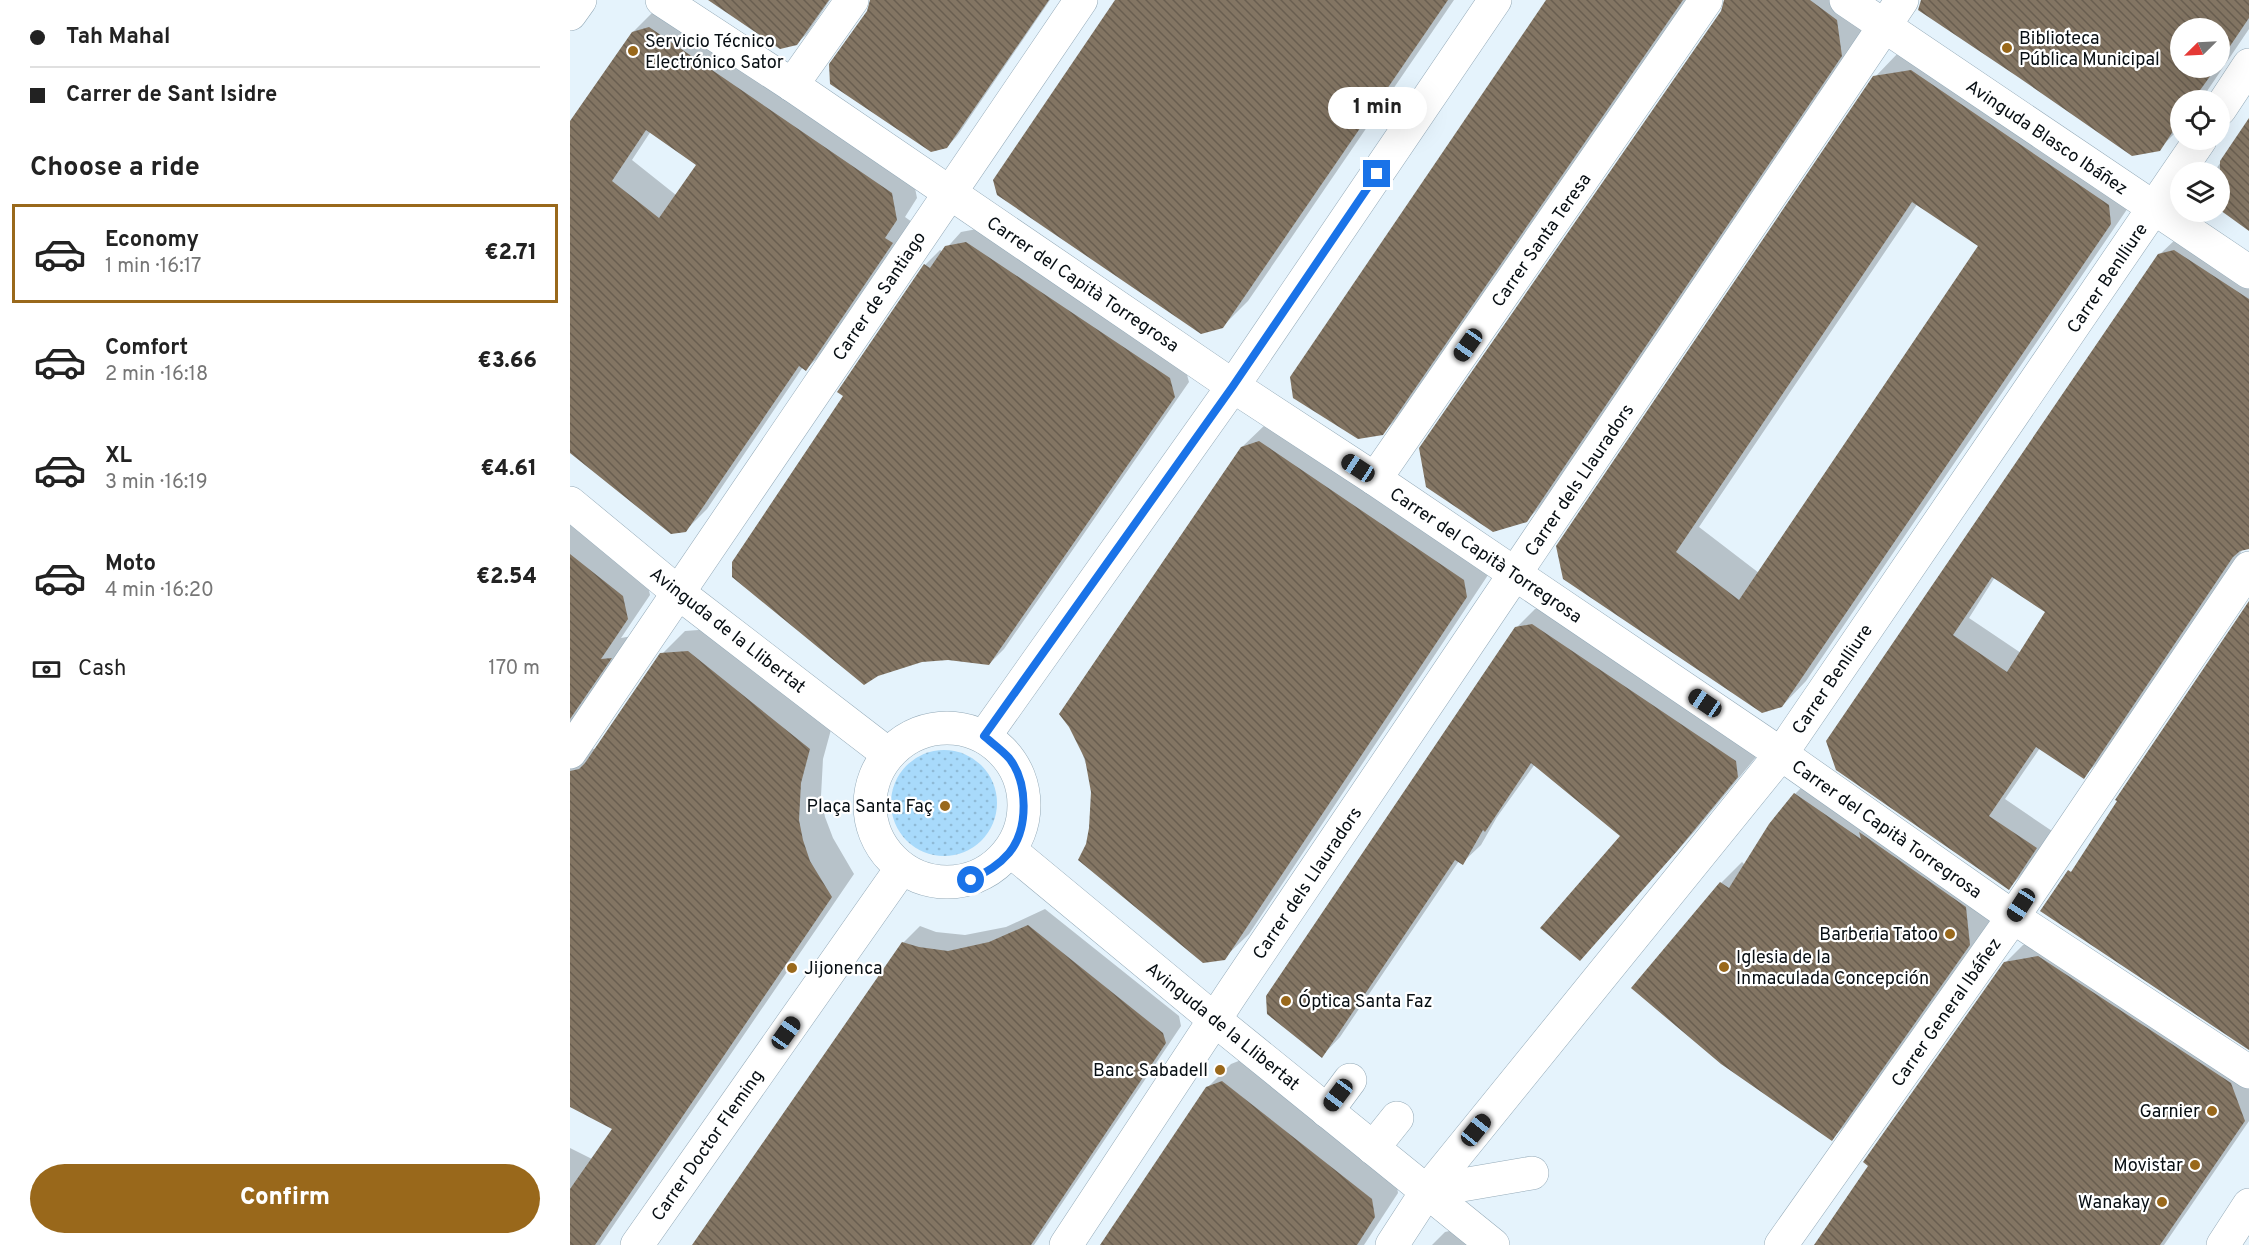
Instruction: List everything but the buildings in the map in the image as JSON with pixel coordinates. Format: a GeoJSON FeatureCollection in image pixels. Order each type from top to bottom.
{"type":"FeatureCollection","features":[{"type":"Feature","properties":{"kind":"street"},"geometry":{"type":"LineString","coordinates":[[570,14],[580,0]]}},
{"type":"Feature","properties":{"kind":"street","name":"Carrer del Capità Torregrosa"},"geometry":{"type":"LineString","coordinates":[[662,0],[792,85],[1233,386],[1375,479],[1781,754],[2013,917],[2249,1072]]}},
{"type":"Feature","properties":{"kind":"street"},"geometry":{"type":"LineString","coordinates":[[792,85],[852,0]]}},
{"type":"Feature","properties":{"kind":"street","name":"Carrer de Santiago"},"geometry":{"type":"LineString","coordinates":[[570,752],[680,594],[948,192],[1081,0]]}},
{"type":"Feature","properties":{"kind":"street"},"geometry":{"type":"LineString","coordinates":[[984,736],[1233,386],[1495,0]]}},
{"type":"Feature","properties":{"kind":"street","name":"Carrer Santa Teresa"},"geometry":{"type":"LineString","coordinates":[[1375,479],[1706,0]]}},
{"type":"Feature","properties":{"kind":"street","name":"Avinguda Blasco Ibáñez"},"geometry":{"type":"LineString","coordinates":[[1846,0],[2249,272]]}},
{"type":"Feature","properties":{"kind":"street","name":"Carrer dels Llauradors"},"geometry":{"type":"LineString","coordinates":[[1066,1245],[1902,0]]}},
{"type":"Feature","properties":{"kind":"street"},"geometry":{"type":"LineString","coordinates":[[2230,94],[2249,65]]}},
{"type":"Feature","properties":{"kind":"street","name":"Carrer Benlliure"},"geometry":{"type":"LineString","coordinates":[[1392,1245],[1427,1191],[1781,754],[2193,150]]}},
{"type":"Feature","properties":{"kind":"street","name":"Avinguda de la Llibertat"},"geometry":{"type":"LineString","coordinates":[[570,503],[680,594],[888,754]]}},
{"type":"Feature","properties":{"kind":"street","name":"Carrer General Ibáñez"},"geometry":{"type":"LineString","coordinates":[[1781,1245],[2013,917],[2249,568]]}},
{"type":"Feature","properties":{"kind":"street"},"geometry":{"type":"LineString","coordinates":[[933,728],[959,728],[984,736],[1009,758],[1023,788],[1024,821],[1011,851],[993,868],[971,880],[947,884],[923,880],[901,869],[883,850],[872,827],[869,801],[874,776],[888,754],[908,737],[933,728]]}},
{"type":"Feature","properties":{"kind":"street","name":"Avinguda de la Llibertat"},"geometry":{"type":"LineString","coordinates":[[1011,851],[1215,1020],[1494,1245]]}},
{"type":"Feature","properties":{"kind":"street","name":"Carrer Doctor Fleming"},"geometry":{"type":"LineString","coordinates":[[637,1245],[901,869]]}},
{"type":"Feature","properties":{"kind":"street"},"geometry":{"type":"LineString","coordinates":[[1327,1111],[1350,1080]]}},
{"type":"Feature","properties":{"kind":"street"},"geometry":{"type":"LineString","coordinates":[[1373,1148],[1397,1118]]}},
{"type":"Feature","properties":{"kind":"street"},"geometry":{"type":"LineString","coordinates":[[1427,1191],[1532,1173]]}},
{"type":"Feature","properties":{"kind":"street"},"geometry":{"type":"LineString","coordinates":[[2223,1245],[2249,1205]]}},
{"type":"Feature","properties":{"kind":"shaded area"},"geometry":{"type":"Polygon","coordinates":[[[944,750],[964,754],[982,765],[993,783],[997,803],[993,823],[982,841],[964,852],[944,856],[924,852],[906,841],[895,823],[891,803],[895,783],[906,765],[924,754],[944,750]]]}},
{"type":"Feature","properties":{"kind":"place","name":"Biblioteca Pública Municipal"},"geometry":{"type":"Point","coordinates":[2007,48]}},
{"type":"Feature","properties":{"kind":"place","name":"Servicio Técnico Electrónico Sator"},"geometry":{"type":"Point","coordinates":[633,51]}},
{"type":"Feature","properties":{"kind":"place","name":"Plaça Santa Faç"},"geometry":{"type":"Point","coordinates":[945,806]}},
{"type":"Feature","properties":{"kind":"place","name":"Barberia Tatoo"},"geometry":{"type":"Point","coordinates":[1950,934]}},
{"type":"Feature","properties":{"kind":"place","name":"Iglesia de la Inmaculada Concepción"},"geometry":{"type":"Point","coordinates":[1724,967]}},
{"type":"Feature","properties":{"kind":"place","name":"Jijonenca"},"geometry":{"type":"Point","coordinates":[792,968]}},
{"type":"Feature","properties":{"kind":"place","name":"Óptica Santa Faz"},"geometry":{"type":"Point","coordinates":[1286,1001]}},
{"type":"Feature","properties":{"kind":"place","name":"Banc Sabadell"},"geometry":{"type":"Point","coordinates":[1220,1070]}},
{"type":"Feature","properties":{"kind":"place","name":"Garnier"},"geometry":{"type":"Point","coordinates":[2212,1111]}},
{"type":"Feature","properties":{"kind":"place","name":"Movistar"},"geometry":{"type":"Point","coordinates":[2195,1165]}},
{"type":"Feature","properties":{"kind":"place","name":"Wanakay"},"geometry":{"type":"Point","coordinates":[2162,1202]}},
{"type":"Feature","properties":{"kind":"route"},"geometry":{"type":"LineString","coordinates":[[971,880],[993,868],[1011,851],[1024,821],[1023,788],[1009,758],[984,736],[1233,386],[1377,174]]}}]}
